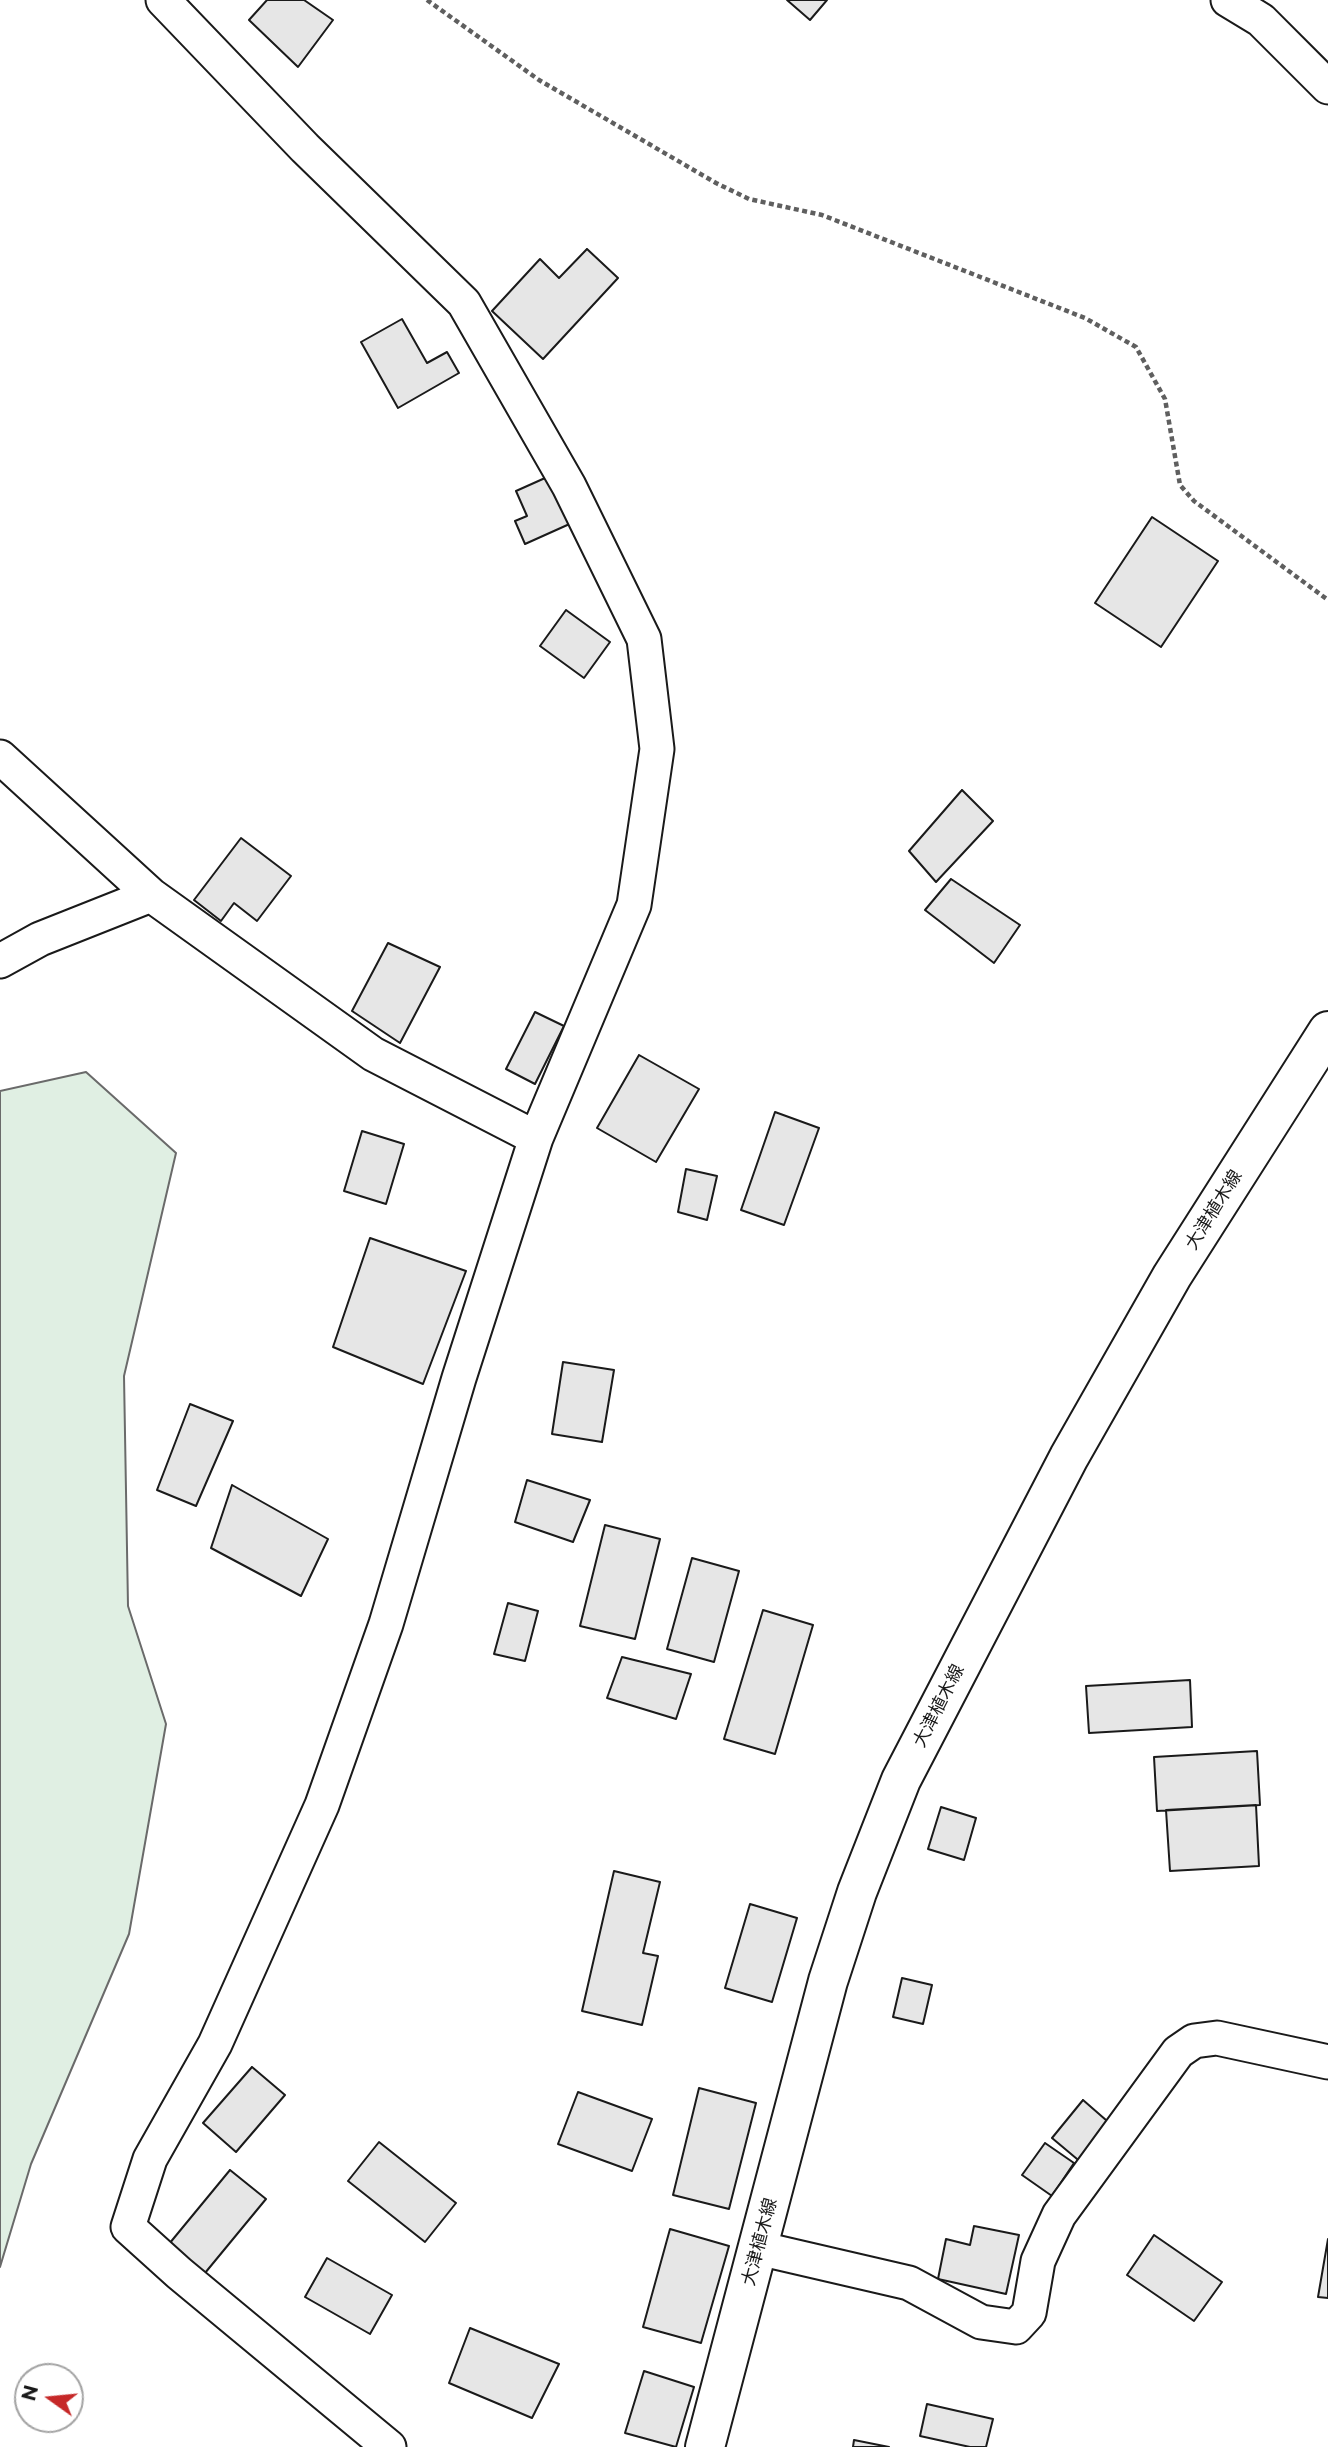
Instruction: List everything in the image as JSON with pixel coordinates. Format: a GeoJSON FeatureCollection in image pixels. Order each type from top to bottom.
{"type":"FeatureCollection","features":[{"type":"Feature","properties":{"kind":"main road","name":"大津植木線"},"geometry":{"type":"LineString","coordinates":[[705,2447],[828,1980],[857,1892],[901,1780],[1075,1445],[1172,1276],[1328,1031]]}},
{"type":"Feature","properties":{"kind":"street"},"geometry":{"type":"LineString","coordinates":[[163,0],[305,148],[464,303],[569,486],[644,639],[657,749],[634,905],[536,1138],[459,1378],[386,1624],[322,1805],[215,2044],[150,2159],[128,2227],[371,2440]]}},
{"type":"Feature","properties":{"kind":"street"},"geometry":{"type":"LineString","coordinates":[[1228,0],[1261,20],[1328,88]]}},
{"type":"Feature","properties":{"kind":"street"},"geometry":{"type":"LineString","coordinates":[[0,757],[151,895],[373,1054],[536,1138]]}},
{"type":"Feature","properties":{"kind":"street"},"geometry":{"type":"LineString","coordinates":[[0,961],[40,939],[151,895]]}},
{"type":"Feature","properties":{"kind":"street"},"geometry":{"type":"LineString","coordinates":[[758,2248],[909,2283],[981,2322],[1016,2327],[1029,2313],[1038,2261],[1059,2215],[1178,2052],[1194,2040],[1217,2038],[1328,2062]]}},
{"type":"Feature","properties":{"kind":"path"},"geometry":{"type":"LineString","coordinates":[[426,0],[538,80],[716,183],[749,199],[822,215],[1085,318],[1136,347],[1165,399],[1180,485],[1194,500],[1328,600]]}},
{"type":"Feature","properties":{"kind":"green space"},"geometry":{"type":"Polygon","coordinates":[[[86,1072],[176,1153],[124,1376],[128,1606],[166,1724],[129,1934],[31,2164],[0,2267],[0,1091],[86,1072]]]}},
{"type":"Feature","properties":{"kind":"building"},"geometry":{"type":"Polygon","coordinates":[[[267,0],[304,0],[333,20],[298,67],[249,20],[267,0]]]}},
{"type":"Feature","properties":{"kind":"building"},"geometry":{"type":"Polygon","coordinates":[[[787,0],[827,0],[810,20],[787,0]]]}},
{"type":"Feature","properties":{"kind":"building"},"geometry":{"type":"Polygon","coordinates":[[[587,249],[618,278],[543,359],[492,311],[540,259],[559,278],[587,249]]]}},
{"type":"Feature","properties":{"kind":"building"},"geometry":{"type":"Polygon","coordinates":[[[402,319],[427,363],[447,352],[459,373],[398,408],[361,342],[402,319]]]}},
{"type":"Feature","properties":{"kind":"building"},"geometry":{"type":"Polygon","coordinates":[[[554,474],[574,522],[525,544],[515,521],[527,516],[516,491],[554,474]]]}},
{"type":"Feature","properties":{"kind":"building"},"geometry":{"type":"Polygon","coordinates":[[[1152,517],[1218,561],[1161,647],[1095,603],[1152,517]]]}},
{"type":"Feature","properties":{"kind":"building"},"geometry":{"type":"Polygon","coordinates":[[[566,610],[610,642],[584,678],[540,646],[566,610]]]}},
{"type":"Feature","properties":{"kind":"building"},"geometry":{"type":"Polygon","coordinates":[[[962,790],[993,821],[936,882],[909,851],[962,790]]]}},
{"type":"Feature","properties":{"kind":"building"},"geometry":{"type":"Polygon","coordinates":[[[241,838],[291,876],[257,921],[234,903],[221,921],[194,900],[241,838]]]}},
{"type":"Feature","properties":{"kind":"building"},"geometry":{"type":"Polygon","coordinates":[[[951,879],[1020,925],[994,963],[925,910],[951,879]]]}},
{"type":"Feature","properties":{"kind":"building"},"geometry":{"type":"Polygon","coordinates":[[[388,943],[440,967],[400,1043],[352,1011],[388,943]]]}},
{"type":"Feature","properties":{"kind":"building"},"geometry":{"type":"Polygon","coordinates":[[[535,1012],[564,1026],[535,1084],[506,1069],[535,1012]]]}},
{"type":"Feature","properties":{"kind":"building"},"geometry":{"type":"Polygon","coordinates":[[[639,1055],[699,1089],[656,1162],[597,1128],[639,1055]]]}},
{"type":"Feature","properties":{"kind":"building"},"geometry":{"type":"Polygon","coordinates":[[[775,1112],[819,1128],[784,1225],[741,1210],[775,1112]]]}},
{"type":"Feature","properties":{"kind":"building"},"geometry":{"type":"Polygon","coordinates":[[[362,1131],[404,1144],[386,1204],[344,1191],[362,1131]]]}},
{"type":"Feature","properties":{"kind":"building"},"geometry":{"type":"Polygon","coordinates":[[[686,1169],[717,1176],[707,1220],[678,1212],[686,1169]]]}},
{"type":"Feature","properties":{"kind":"building"},"geometry":{"type":"Polygon","coordinates":[[[370,1238],[466,1271],[423,1384],[333,1347],[370,1238]]]}},
{"type":"Feature","properties":{"kind":"building"},"geometry":{"type":"Polygon","coordinates":[[[563,1362],[614,1370],[602,1442],[552,1434],[563,1362]]]}},
{"type":"Feature","properties":{"kind":"building"},"geometry":{"type":"Polygon","coordinates":[[[190,1404],[233,1421],[196,1506],[157,1490],[190,1404]]]}},
{"type":"Feature","properties":{"kind":"building"},"geometry":{"type":"Polygon","coordinates":[[[527,1480],[590,1500],[573,1542],[515,1522],[527,1480]]]}},
{"type":"Feature","properties":{"kind":"building"},"geometry":{"type":"Polygon","coordinates":[[[232,1485],[328,1539],[301,1596],[211,1548],[232,1485]]]}},
{"type":"Feature","properties":{"kind":"building"},"geometry":{"type":"Polygon","coordinates":[[[605,1525],[660,1539],[635,1639],[580,1626],[605,1525]]]}},
{"type":"Feature","properties":{"kind":"building"},"geometry":{"type":"Polygon","coordinates":[[[692,1558],[739,1571],[714,1662],[667,1649],[692,1558]]]}},
{"type":"Feature","properties":{"kind":"building"},"geometry":{"type":"Polygon","coordinates":[[[508,1603],[538,1611],[525,1661],[494,1654],[508,1603]]]}},
{"type":"Feature","properties":{"kind":"building"},"geometry":{"type":"Polygon","coordinates":[[[763,1610],[813,1625],[775,1754],[724,1739],[763,1610]]]}},
{"type":"Feature","properties":{"kind":"building"},"geometry":{"type":"Polygon","coordinates":[[[622,1657],[691,1674],[676,1719],[607,1698],[622,1657]]]}},
{"type":"Feature","properties":{"kind":"building"},"geometry":{"type":"Polygon","coordinates":[[[1190,1680],[1192,1727],[1089,1733],[1086,1686],[1190,1680]]]}},
{"type":"Feature","properties":{"kind":"building"},"geometry":{"type":"Polygon","coordinates":[[[1257,1751],[1260,1805],[1157,1811],[1154,1757],[1257,1751]]]}},
{"type":"Feature","properties":{"kind":"building"},"geometry":{"type":"Polygon","coordinates":[[[1256,1805],[1259,1866],[1170,1871],[1166,1810],[1256,1805]]]}},
{"type":"Feature","properties":{"kind":"building"},"geometry":{"type":"Polygon","coordinates":[[[941,1807],[976,1818],[964,1860],[928,1849],[941,1807]]]}},
{"type":"Feature","properties":{"kind":"building"},"geometry":{"type":"Polygon","coordinates":[[[614,1871],[660,1882],[643,1953],[658,1956],[642,2025],[582,2011],[614,1871]]]}},
{"type":"Feature","properties":{"kind":"building"},"geometry":{"type":"Polygon","coordinates":[[[750,1904],[797,1918],[772,2002],[725,1988],[750,1904]]]}},
{"type":"Feature","properties":{"kind":"building"},"geometry":{"type":"Polygon","coordinates":[[[902,1978],[932,1985],[923,2024],[893,2017],[902,1978]]]}},
{"type":"Feature","properties":{"kind":"building"},"geometry":{"type":"Polygon","coordinates":[[[252,2067],[285,2095],[236,2152],[203,2123],[252,2067]]]}},
{"type":"Feature","properties":{"kind":"building"},"geometry":{"type":"Polygon","coordinates":[[[699,2088],[756,2103],[729,2209],[673,2195],[699,2088]]]}},
{"type":"Feature","properties":{"kind":"building"},"geometry":{"type":"Polygon","coordinates":[[[578,2092],[652,2119],[632,2171],[558,2144],[578,2092]]]}},
{"type":"Feature","properties":{"kind":"building"},"geometry":{"type":"Polygon","coordinates":[[[1083,2100],[1114,2127],[1083,2164],[1052,2138],[1083,2100]]]}},
{"type":"Feature","properties":{"kind":"building"},"geometry":{"type":"Polygon","coordinates":[[[379,2142],[456,2203],[425,2242],[348,2181],[379,2142]]]}},
{"type":"Feature","properties":{"kind":"building"},"geometry":{"type":"Polygon","coordinates":[[[1045,2143],[1074,2163],[1052,2196],[1022,2175],[1045,2143]]]}},
{"type":"Feature","properties":{"kind":"building"},"geometry":{"type":"Polygon","coordinates":[[[230,2170],[266,2199],[205,2273],[169,2244],[230,2170]]]}},
{"type":"Feature","properties":{"kind":"building"},"geometry":{"type":"Polygon","coordinates":[[[974,2226],[1019,2235],[1006,2294],[938,2279],[946,2239],[970,2245],[974,2226]]]}},
{"type":"Feature","properties":{"kind":"building"},"geometry":{"type":"Polygon","coordinates":[[[670,2229],[729,2246],[701,2343],[643,2327],[670,2229]]]}},
{"type":"Feature","properties":{"kind":"building"},"geometry":{"type":"Polygon","coordinates":[[[1154,2235],[1222,2282],[1194,2321],[1127,2275],[1154,2235]]]}},
{"type":"Feature","properties":{"kind":"building"},"geometry":{"type":"Polygon","coordinates":[[[1328,2239],[1328,2298],[1318,2297],[1328,2239]]]}},
{"type":"Feature","properties":{"kind":"building"},"geometry":{"type":"Polygon","coordinates":[[[327,2258],[392,2295],[370,2334],[305,2297],[327,2258]]]}},
{"type":"Feature","properties":{"kind":"building"},"geometry":{"type":"Polygon","coordinates":[[[470,2328],[559,2364],[532,2418],[449,2383],[470,2328]]]}},
{"type":"Feature","properties":{"kind":"building"},"geometry":{"type":"Polygon","coordinates":[[[644,2371],[694,2387],[676,2447],[625,2433],[644,2371]]]}},
{"type":"Feature","properties":{"kind":"building"},"geometry":{"type":"Polygon","coordinates":[[[927,2404],[993,2419],[986,2447],[970,2447],[920,2436],[927,2404]]]}},
{"type":"Feature","properties":{"kind":"building"},"geometry":{"type":"Polygon","coordinates":[[[854,2440],[889,2447],[853,2447],[854,2440]]]}}]}
